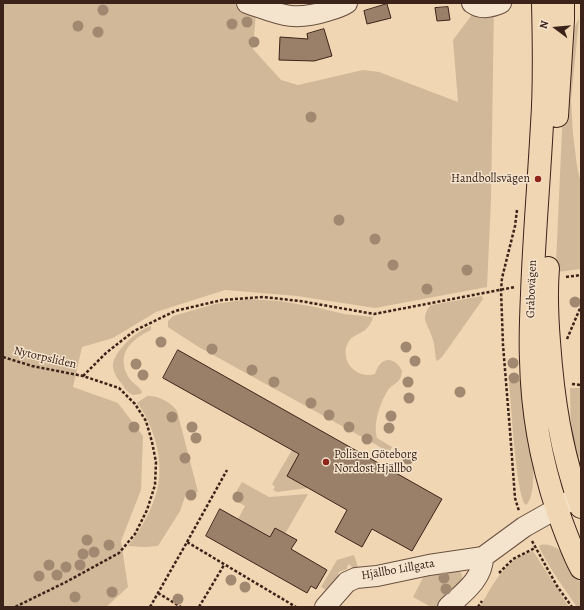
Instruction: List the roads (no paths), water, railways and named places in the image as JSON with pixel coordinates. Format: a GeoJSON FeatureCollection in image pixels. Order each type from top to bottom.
{"type":"FeatureCollection","features":[{"type":"Feature","properties":{"kind":"main road","name":"Gråbovägen"},"geometry":{"type":"LineString","coordinates":[[543,3],[543,123],[533,262],[531,360],[534,404],[549,485],[574,554],[581,568]]}},
{"type":"Feature","properties":{"kind":"main road","name":"Gråbovägen"},"geometry":{"type":"LineString","coordinates":[[563,3],[547,272],[548,318],[553,390],[557,420],[560,435],[580,499]]}},
{"type":"Feature","properties":{"kind":"street"},"geometry":{"type":"LineString","coordinates":[[247,3],[289,17],[303,17],[344,6],[347,3]]}},
{"type":"Feature","properties":{"kind":"street"},"geometry":{"type":"LineString","coordinates":[[472,3],[480,7],[489,8],[502,3]]}},
{"type":"Feature","properties":{"kind":"street","name":"Hjällbo Lillgata"},"geometry":{"type":"LineString","coordinates":[[325,607],[347,582],[356,578],[377,576],[429,565],[483,557],[524,527],[557,508],[580,499]]}},
{"type":"Feature","properties":{"kind":"street"},"geometry":{"type":"LineString","coordinates":[[448,607],[476,580],[483,566],[483,557]]}},
{"type":"Feature","properties":{"kind":"place","name":"Handbollsvägen"},"geometry":{"type":"Point","coordinates":[538,179]}},
{"type":"Feature","properties":{"kind":"place","name":"Polisen Göteborg Nordost Hjällbo"},"geometry":{"type":"Point","coordinates":[326,462]}}]}
